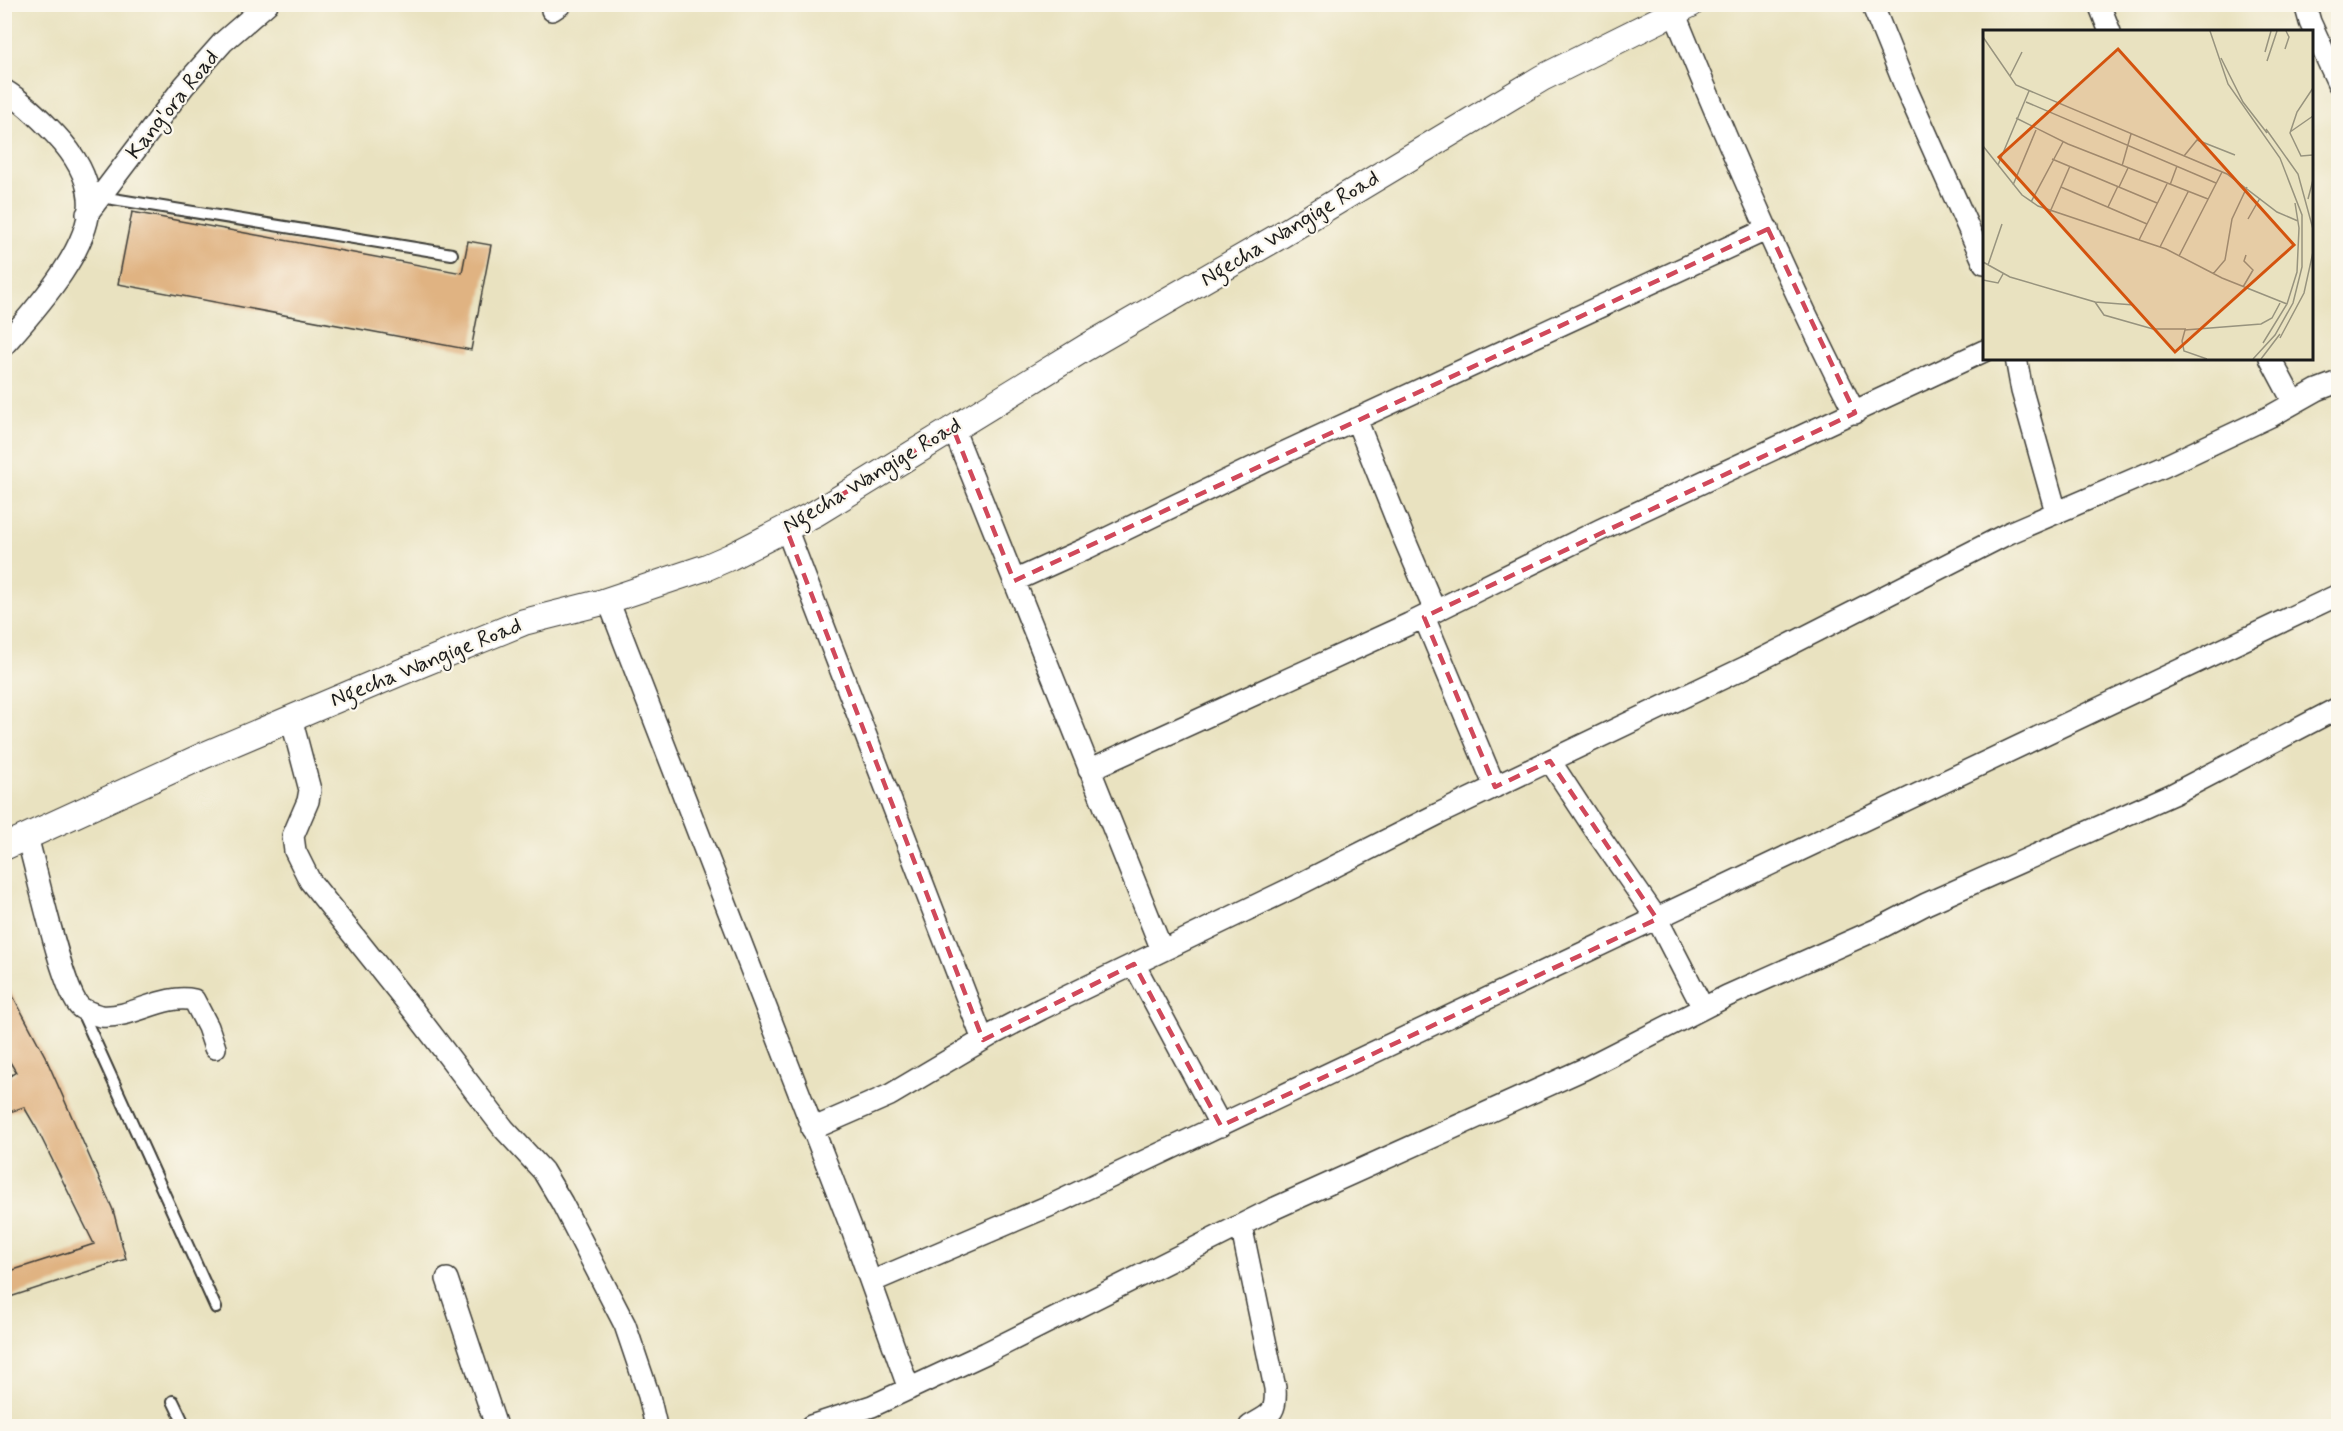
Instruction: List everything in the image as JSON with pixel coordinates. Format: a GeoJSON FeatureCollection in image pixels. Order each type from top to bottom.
{"type":"FeatureCollection","features":[{"type":"Feature","properties":{"kind":"street","name":"Kang'ora Road"},"geometry":{"type":"LineString","coordinates":[[87,214],[184,86],[223,42],[267,4]]}},
{"type":"Feature","properties":{"kind":"street"},"geometry":{"type":"LineString","coordinates":[[1872,4],[1905,86],[1983,261]]}},
{"type":"Feature","properties":{"kind":"street"},"geometry":{"type":"LineString","coordinates":[[2099,4],[2109,30]]}},
{"type":"Feature","properties":{"kind":"street"},"geometry":{"type":"LineString","coordinates":[[2305,4],[2310,22],[2338,83]]}},
{"type":"Feature","properties":{"kind":"street"},"geometry":{"type":"LineString","coordinates":[[1682,8],[1712,106],[1855,413]]}},
{"type":"Feature","properties":{"kind":"street","name":"Ngecha Wangige Road"},"geometry":{"type":"LineString","coordinates":[[4,847],[205,755],[524,622],[608,600],[706,567],[816,513],[1085,348],[1276,238],[1542,78],[1682,8]]}},
{"type":"Feature","properties":{"kind":"street"},"geometry":{"type":"LineString","coordinates":[[4,90],[34,111],[68,148],[85,177],[90,200],[86,225],[74,255],[51,290],[4,345]]}},
{"type":"Feature","properties":{"kind":"street"},"geometry":{"type":"LineString","coordinates":[[1014,581],[1356,419],[1768,229]]}},
{"type":"Feature","properties":{"kind":"street"},"geometry":{"type":"LineString","coordinates":[[1089,770],[1430,614],[1600,530],[1983,351]]}},
{"type":"Feature","properties":{"kind":"street"},"geometry":{"type":"LineString","coordinates":[[2016,360],[2022,391],[2056,512]]}},
{"type":"Feature","properties":{"kind":"street"},"geometry":{"type":"LineString","coordinates":[[2271,360],[2294,403]]}},
{"type":"Feature","properties":{"kind":"street"},"geometry":{"type":"LineString","coordinates":[[812,1129],[890,1095],[983,1040],[1134,964],[1550,760],[1746,667],[2009,533],[2165,466],[2271,416],[2317,390],[2338,382]]}},
{"type":"Feature","properties":{"kind":"street"},"geometry":{"type":"LineString","coordinates":[[1356,419],[1495,787]]}},
{"type":"Feature","properties":{"kind":"street"},"geometry":{"type":"LineString","coordinates":[[953,428],[1162,950]]}},
{"type":"Feature","properties":{"kind":"street"},"geometry":{"type":"LineString","coordinates":[[786,528],[983,1040]]}},
{"type":"Feature","properties":{"kind":"street"},"geometry":{"type":"LineString","coordinates":[[871,1282],[1056,1203],[2338,596]]}},
{"type":"Feature","properties":{"kind":"street"},"geometry":{"type":"LineString","coordinates":[[608,600],[871,1282],[909,1389]]}},
{"type":"Feature","properties":{"kind":"street"},"geometry":{"type":"LineString","coordinates":[[811,1426],[872,1406],[986,1353],[1241,1225],[1408,1147],[1584,1069],[1703,1008],[1880,928],[1926,904],[2173,794],[2338,708]]}},
{"type":"Feature","properties":{"kind":"street"},"geometry":{"type":"LineString","coordinates":[[291,718],[310,790],[309,801],[293,836],[295,851],[310,881],[504,1129],[543,1171],[625,1325],[649,1396],[656,1426]]}},
{"type":"Feature","properties":{"kind":"street"},"geometry":{"type":"LineString","coordinates":[[1550,760],[1657,919],[1703,1008]]}},
{"type":"Feature","properties":{"kind":"street"},"geometry":{"type":"LineString","coordinates":[[27,837],[66,981],[80,1007],[100,1016],[127,1012],[182,997],[194,1000],[208,1027],[215,1048]]}},
{"type":"Feature","properties":{"kind":"street"},"geometry":{"type":"LineString","coordinates":[[1134,964],[1221,1125]]}},
{"type":"Feature","properties":{"kind":"street"},"geometry":{"type":"LineString","coordinates":[[1241,1225],[1275,1388],[1276,1404],[1270,1415],[1250,1426]]}},
{"type":"Feature","properties":{"kind":"street"},"geometry":{"type":"LineString","coordinates":[[447,1279],[496,1426]]}},
{"type":"Feature","properties":{"kind":"lane"},"geometry":{"type":"LineString","coordinates":[[100,197],[452,254]]}},
{"type":"Feature","properties":{"kind":"lane"},"geometry":{"type":"LineString","coordinates":[[80,1007],[216,1308]]}},
{"type":"Feature","properties":{"kind":"lane"},"geometry":{"type":"LineString","coordinates":[[173,1401],[185,1426]]}},
{"type":"Feature","properties":{"kind":"highlighted area"},"geometry":{"type":"Polygon","coordinates":[[[1768,229],[1855,413],[1424,617],[1495,787],[1550,761],[1657,919],[1221,1126],[1134,964],[983,1040],[786,528],[953,428],[1014,581],[1768,229]]]}},
{"type":"Feature","properties":{"kind":"building"},"geometry":{"type":"Polygon","coordinates":[[[132,212],[462,273],[468,241],[491,245],[471,350],[118,284],[132,212]]]}},
{"type":"Feature","properties":{"kind":"building"},"geometry":{"type":"Polygon","coordinates":[[[4,979],[45,1056],[113,1210],[126,1259],[4,1299],[4,1273],[94,1244],[24,1107],[4,1114],[4,1080],[16,1072],[4,1052],[4,979]]]}}]}
